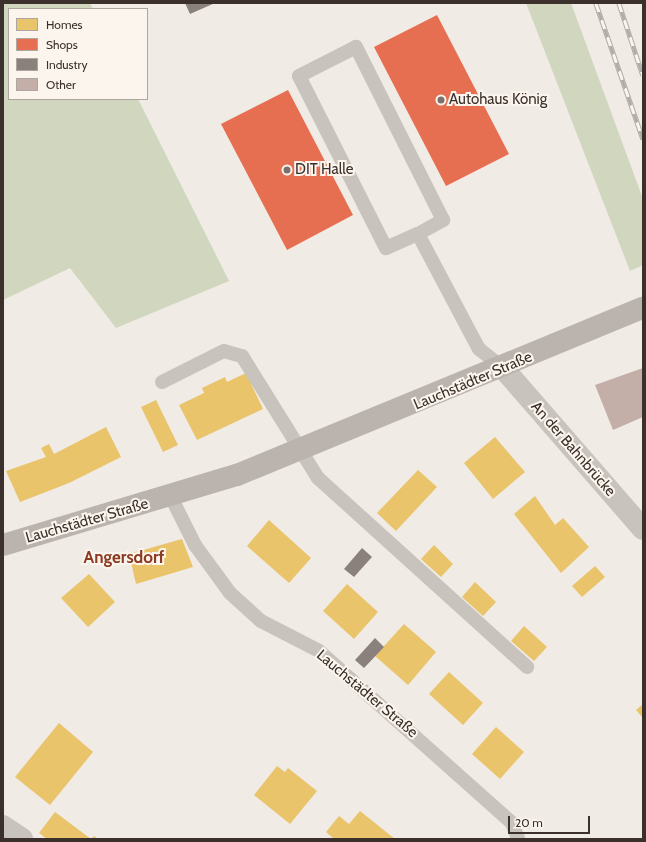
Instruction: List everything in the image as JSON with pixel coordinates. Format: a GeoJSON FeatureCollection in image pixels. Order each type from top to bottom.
{"type":"FeatureCollection","features":[{"type":"Feature","properties":{"kind":"main road","name":"Lauchstädter Straße"},"geometry":{"type":"LineString","coordinates":[[3,545],[171,497],[301,450],[503,368],[643,308]]}},
{"type":"Feature","properties":{"kind":"street","name":"An der Bahnbrücke"},"geometry":{"type":"LineString","coordinates":[[503,368],[643,529]]}},
{"type":"Feature","properties":{"kind":"street"},"geometry":{"type":"LineString","coordinates":[[3,826],[22,839]]}},
{"type":"Feature","properties":{"kind":"lane"},"geometry":{"type":"LineString","coordinates":[[356,47],[443,220],[418,234],[386,248],[299,76],[356,47]]}},
{"type":"Feature","properties":{"kind":"lane"},"geometry":{"type":"LineString","coordinates":[[418,234],[478,350],[503,368]]}},
{"type":"Feature","properties":{"kind":"lane"},"geometry":{"type":"LineString","coordinates":[[162,382],[224,351],[242,356],[318,478],[527,667]]}},
{"type":"Feature","properties":{"kind":"lane","name":"Lauchstädter Straße"},"geometry":{"type":"LineString","coordinates":[[171,497],[195,545],[230,594],[261,621],[319,650],[512,823],[518,839]]}},
{"type":"Feature","properties":{"kind":"green space"},"geometry":{"type":"Polygon","coordinates":[[[3,3],[90,3],[92,8],[8,8],[8,100],[138,100],[229,281],[116,328],[70,268],[3,300],[3,3]]]}},
{"type":"Feature","properties":{"kind":"green space"},"geometry":{"type":"Polygon","coordinates":[[[526,3],[571,3],[643,199],[643,265],[630,271],[526,3]]]}},
{"type":"Feature","properties":{"kind":"building: Homes"},"geometry":{"type":"Polygon","coordinates":[[[246,373],[263,409],[197,440],[179,405],[204,393],[202,388],[225,377],[227,382],[246,373]]]}},
{"type":"Feature","properties":{"kind":"building: Homes"},"geometry":{"type":"Polygon","coordinates":[[[156,400],[178,445],[163,452],[141,407],[156,400]]]}},
{"type":"Feature","properties":{"kind":"building: Homes"},"geometry":{"type":"Polygon","coordinates":[[[106,427],[121,457],[69,483],[20,502],[6,471],[46,457],[41,448],[49,444],[54,454],[106,427]]]}},
{"type":"Feature","properties":{"kind":"building: Homes"},"geometry":{"type":"Polygon","coordinates":[[[495,437],[525,472],[493,499],[464,463],[495,437]]]}},
{"type":"Feature","properties":{"kind":"building: Homes"},"geometry":{"type":"Polygon","coordinates":[[[418,470],[437,487],[396,531],[377,513],[418,470]]]}},
{"type":"Feature","properties":{"kind":"building: Homes"},"geometry":{"type":"Polygon","coordinates":[[[535,496],[555,525],[563,518],[589,547],[561,573],[514,514],[535,496]]]}},
{"type":"Feature","properties":{"kind":"building: Homes"},"geometry":{"type":"Polygon","coordinates":[[[269,520],[311,558],[289,583],[247,546],[269,520]]]}},
{"type":"Feature","properties":{"kind":"building: Homes"},"geometry":{"type":"Polygon","coordinates":[[[182,539],[193,567],[136,584],[129,554],[182,539]]]}},
{"type":"Feature","properties":{"kind":"building: Homes"},"geometry":{"type":"Polygon","coordinates":[[[434,545],[453,564],[441,577],[421,559],[434,545]]]}},
{"type":"Feature","properties":{"kind":"building: Homes"},"geometry":{"type":"Polygon","coordinates":[[[595,566],[605,577],[582,597],[572,586],[595,566]]]}},
{"type":"Feature","properties":{"kind":"building: Homes"},"geometry":{"type":"Polygon","coordinates":[[[89,574],[115,602],[88,627],[61,598],[89,574]]]}},
{"type":"Feature","properties":{"kind":"building: Homes"},"geometry":{"type":"Polygon","coordinates":[[[475,582],[496,602],[483,616],[462,597],[475,582]]]}},
{"type":"Feature","properties":{"kind":"building: Homes"},"geometry":{"type":"Polygon","coordinates":[[[347,584],[378,612],[354,639],[323,611],[347,584]]]}},
{"type":"Feature","properties":{"kind":"building: Homes"},"geometry":{"type":"Polygon","coordinates":[[[404,624],[436,652],[408,685],[375,656],[404,624]]]}},
{"type":"Feature","properties":{"kind":"building: Homes"},"geometry":{"type":"Polygon","coordinates":[[[524,626],[547,647],[534,661],[511,641],[524,626]]]}},
{"type":"Feature","properties":{"kind":"building: Homes"},"geometry":{"type":"Polygon","coordinates":[[[449,672],[483,703],[463,725],[429,694],[449,672]]]}},
{"type":"Feature","properties":{"kind":"building: Homes"},"geometry":{"type":"Polygon","coordinates":[[[643,704],[643,718],[636,710],[643,704]]]}},
{"type":"Feature","properties":{"kind":"building: Homes"},"geometry":{"type":"Polygon","coordinates":[[[59,723],[93,752],[50,805],[15,777],[59,723]]]}},
{"type":"Feature","properties":{"kind":"building: Homes"},"geometry":{"type":"Polygon","coordinates":[[[496,727],[524,752],[500,779],[472,754],[496,727]]]}},
{"type":"Feature","properties":{"kind":"building: Homes"},"geometry":{"type":"Polygon","coordinates":[[[277,766],[285,772],[288,768],[317,791],[290,824],[254,795],[277,766]]]}},
{"type":"Feature","properties":{"kind":"building: Homes"},"geometry":{"type":"Polygon","coordinates":[[[360,811],[395,839],[334,839],[326,832],[339,816],[349,824],[360,811]]]}},
{"type":"Feature","properties":{"kind":"building: Homes"},"geometry":{"type":"Polygon","coordinates":[[[55,812],[91,839],[47,839],[39,833],[55,812]]]}},
{"type":"Feature","properties":{"kind":"building: Homes"},"geometry":{"type":"Polygon","coordinates":[[[94,836],[98,839],[91,839],[94,836]]]}},
{"type":"Feature","properties":{"kind":"building: Shops","name":"Autohaus König"},"geometry":{"type":"Polygon","coordinates":[[[437,15],[509,154],[446,186],[374,47],[437,15]]]}},
{"type":"Feature","properties":{"kind":"building: Shops","name":"DIT Halle"},"geometry":{"type":"Polygon","coordinates":[[[288,90],[353,215],[287,250],[221,124],[288,90]]]}},
{"type":"Feature","properties":{"kind":"building: Industry"},"geometry":{"type":"Polygon","coordinates":[[[185,3],[215,3],[190,14],[185,3]]]}},
{"type":"Feature","properties":{"kind":"building: Industry"},"geometry":{"type":"Polygon","coordinates":[[[362,548],[372,557],[354,577],[344,569],[362,548]]]}},
{"type":"Feature","properties":{"kind":"building: Industry"},"geometry":{"type":"Polygon","coordinates":[[[375,638],[384,647],[364,668],[355,660],[375,638]]]}},
{"type":"Feature","properties":{"kind":"building: Other"},"geometry":{"type":"Polygon","coordinates":[[[643,368],[643,417],[613,430],[595,385],[643,368]]]}},
{"type":"Feature","properties":{"kind":"railway"},"geometry":{"type":"LineString","coordinates":[[596,3],[643,139]]}},
{"type":"Feature","properties":{"kind":"railway"},"geometry":{"type":"LineString","coordinates":[[619,3],[643,75]]}},
{"type":"Feature","properties":{"kind":"place","name":"Autohaus König"},"geometry":{"type":"Point","coordinates":[441,100]}},
{"type":"Feature","properties":{"kind":"place","name":"DIT Halle"},"geometry":{"type":"Point","coordinates":[287,170]}},
{"type":"Feature","properties":{"kind":"district","name":"Angersdorf"},"geometry":{"type":"Point","coordinates":[124,558]}}]}
